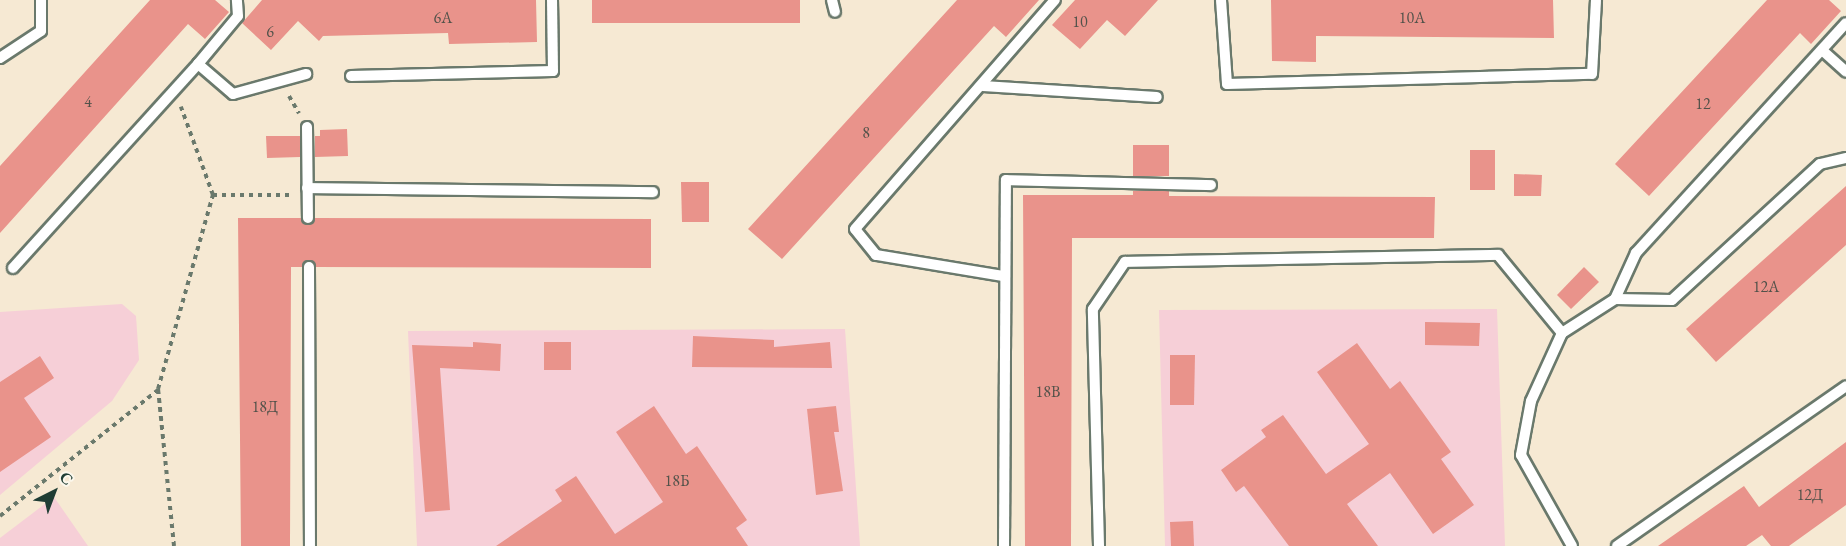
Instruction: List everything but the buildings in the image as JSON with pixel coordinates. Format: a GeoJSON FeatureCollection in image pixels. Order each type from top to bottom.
{"type":"FeatureCollection","features":[{"type":"Feature","properties":{"kind":"lane"},"geometry":{"type":"LineString","coordinates":[[0,58],[41,31],[41,0]]}},
{"type":"Feature","properties":{"kind":"lane"},"geometry":{"type":"LineString","coordinates":[[13,268],[198,64],[238,16],[237,0]]}},
{"type":"Feature","properties":{"kind":"lane"},"geometry":{"type":"LineString","coordinates":[[351,76],[553,70],[552,0]]}},
{"type":"Feature","properties":{"kind":"lane"},"geometry":{"type":"LineString","coordinates":[[832,0],[835,12]]}},
{"type":"Feature","properties":{"kind":"lane"},"geometry":{"type":"LineString","coordinates":[[1004,276],[876,255],[855,229],[983,86],[1055,0]]}},
{"type":"Feature","properties":{"kind":"lane"},"geometry":{"type":"LineString","coordinates":[[1221,0],[1227,84],[1593,74],[1596,0]]}},
{"type":"Feature","properties":{"kind":"lane"},"geometry":{"type":"LineString","coordinates":[[1615,300],[1636,253],[1823,51],[1846,23]]}},
{"type":"Feature","properties":{"kind":"lane"},"geometry":{"type":"LineString","coordinates":[[1823,51],[1846,72]]}},
{"type":"Feature","properties":{"kind":"lane"},"geometry":{"type":"LineString","coordinates":[[198,64],[233,94],[281,83],[306,74]]}},
{"type":"Feature","properties":{"kind":"lane"},"geometry":{"type":"LineString","coordinates":[[983,86],[1157,97]]}},
{"type":"Feature","properties":{"kind":"lane"},"geometry":{"type":"LineString","coordinates":[[307,127],[308,218]]}},
{"type":"Feature","properties":{"kind":"lane"},"geometry":{"type":"LineString","coordinates":[[1572,546],[1521,455],[1531,401],[1562,333],[1615,300],[1672,300],[1820,164],[1846,158]]}},
{"type":"Feature","properties":{"kind":"lane"},"geometry":{"type":"LineString","coordinates":[[1004,546],[1006,180],[1211,185]]}},
{"type":"Feature","properties":{"kind":"lane"},"geometry":{"type":"LineString","coordinates":[[307,191],[653,192]]}},
{"type":"Feature","properties":{"kind":"lane"},"geometry":{"type":"LineString","coordinates":[[1099,546],[1093,309],[1125,262],[1498,255],[1562,333]]}},
{"type":"Feature","properties":{"kind":"lane"},"geometry":{"type":"LineString","coordinates":[[309,267],[310,546]]}},
{"type":"Feature","properties":{"kind":"lane"},"geometry":{"type":"LineString","coordinates":[[1617,546],[1846,386]]}},
{"type":"Feature","properties":{"kind":"path"},"geometry":{"type":"LineString","coordinates":[[281,83],[307,127]]}},
{"type":"Feature","properties":{"kind":"path"},"geometry":{"type":"LineString","coordinates":[[174,546],[158,389],[213,195],[175,89]]}},
{"type":"Feature","properties":{"kind":"path"},"geometry":{"type":"LineString","coordinates":[[213,195],[307,191]]}},
{"type":"Feature","properties":{"kind":"path"},"geometry":{"type":"LineString","coordinates":[[0,516],[158,389]]}},
{"type":"Feature","properties":{"kind":"shaded area"},"geometry":{"type":"Polygon","coordinates":[[[122,304],[136,316],[139,360],[112,401],[0,495],[0,312],[122,304]]]}},
{"type":"Feature","properties":{"kind":"shaded area"},"geometry":{"type":"Polygon","coordinates":[[[1497,309],[1505,546],[1165,546],[1159,310],[1497,309]]]}},
{"type":"Feature","properties":{"kind":"shaded area"},"geometry":{"type":"Polygon","coordinates":[[[845,329],[860,546],[417,546],[408,331],[845,329]]]}},
{"type":"Feature","properties":{"kind":"shaded area"},"geometry":{"type":"Polygon","coordinates":[[[54,497],[88,546],[0,546],[0,538],[54,497]]]}}]}
